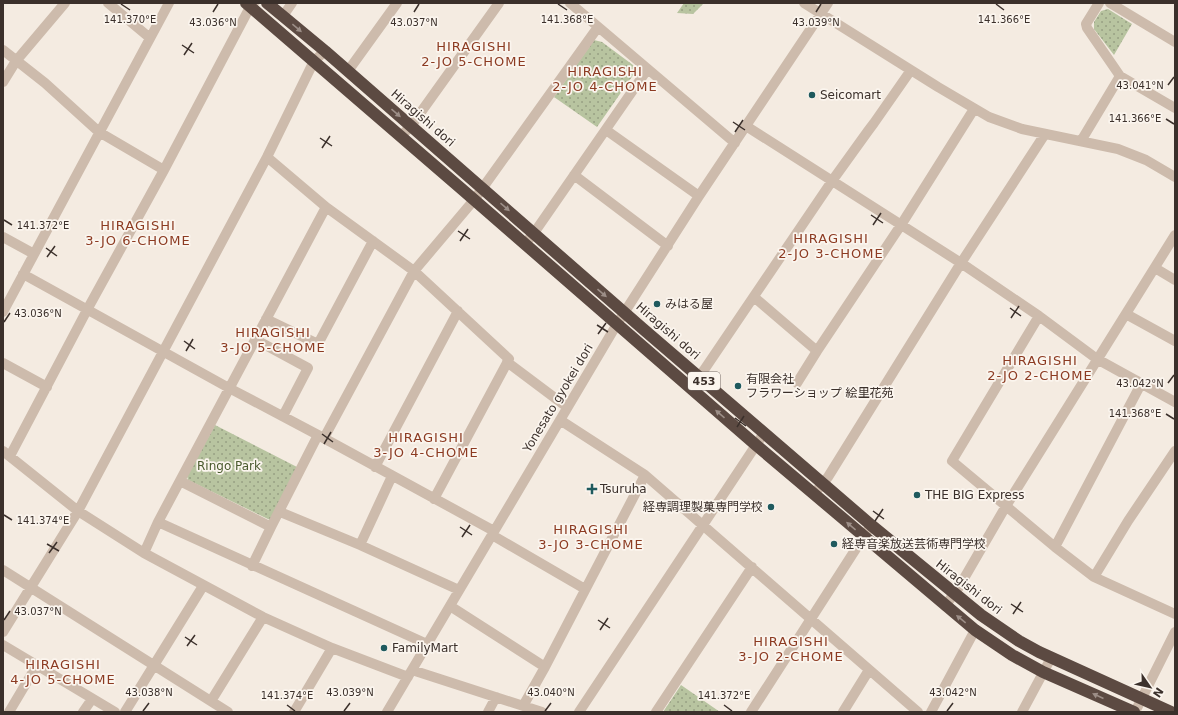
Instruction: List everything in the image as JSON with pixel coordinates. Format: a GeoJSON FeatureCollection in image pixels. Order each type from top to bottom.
{"type":"FeatureCollection","features":[{"type":"Feature","properties":{"kind":"highway","name":"Hiragishi dori"},"geometry":{"type":"LineString","coordinates":[[267,3],[325,51],[823,484],[954,594],[999,628],[1039,652],[1171,712]]}},
{"type":"Feature","properties":{"kind":"highway","name":"453"},"geometry":{"type":"LineString","coordinates":[[250,4],[690,388],[945,606],[975,630],[1043,672],[1134,712]]}},
{"type":"Feature","properties":{"kind":"street"},"geometry":{"type":"LineString","coordinates":[[3,82],[16,61],[65,3]]}},
{"type":"Feature","properties":{"kind":"street"},"geometry":{"type":"LineString","coordinates":[[108,3],[150,38]]}},
{"type":"Feature","properties":{"kind":"street"},"geometry":{"type":"LineString","coordinates":[[3,312],[169,3]]}},
{"type":"Feature","properties":{"kind":"street"},"geometry":{"type":"LineString","coordinates":[[283,16],[292,3]]}},
{"type":"Feature","properties":{"kind":"street"},"geometry":{"type":"LineString","coordinates":[[348,71],[397,3]]}},
{"type":"Feature","properties":{"kind":"street"},"geometry":{"type":"LineString","coordinates":[[401,136],[411,126],[499,3]]}},
{"type":"Feature","properties":{"kind":"street"},"geometry":{"type":"LineString","coordinates":[[570,3],[647,70],[735,143]]}},
{"type":"Feature","properties":{"kind":"street"},"geometry":{"type":"LineString","coordinates":[[804,3],[974,109],[1004,123],[1045,134],[1104,145],[1129,153],[1175,177]]}},
{"type":"Feature","properties":{"kind":"street","name":"Yonesato gyokei dori"},"geometry":{"type":"LineString","coordinates":[[387,712],[617,324],[699,196],[828,3]]}},
{"type":"Feature","properties":{"kind":"street"},"geometry":{"type":"LineString","coordinates":[[1099,3],[1086,24],[1087,28],[1120,76],[1175,108]]}},
{"type":"Feature","properties":{"kind":"street"},"geometry":{"type":"LineString","coordinates":[[1110,3],[1175,42]]}},
{"type":"Feature","properties":{"kind":"street"},"geometry":{"type":"LineString","coordinates":[[250,4],[164,170],[87,310],[47,387],[6,453],[78,511],[144,553],[263,617],[332,648],[542,712]]}},
{"type":"Feature","properties":{"kind":"street"},"geometry":{"type":"LineString","coordinates":[[252,566],[271,527],[414,271],[474,200],[598,27]]}},
{"type":"Feature","properties":{"kind":"street"},"geometry":{"type":"LineString","coordinates":[[3,50],[45,84],[99,132],[164,170]]}},
{"type":"Feature","properties":{"kind":"street"},"geometry":{"type":"LineString","coordinates":[[3,632],[78,511],[267,157],[314,61],[325,51]]}},
{"type":"Feature","properties":{"kind":"street"},"geometry":{"type":"LineString","coordinates":[[525,244],[647,70]]}},
{"type":"Feature","properties":{"kind":"street"},"geometry":{"type":"LineString","coordinates":[[690,388],[754,297],[832,181],[911,70]]}},
{"type":"Feature","properties":{"kind":"street"},"geometry":{"type":"LineString","coordinates":[[1081,140],[1120,76]]}},
{"type":"Feature","properties":{"kind":"street"},"geometry":{"type":"LineString","coordinates":[[797,383],[901,225],[974,109]]}},
{"type":"Feature","properties":{"kind":"street"},"geometry":{"type":"LineString","coordinates":[[746,126],[961,263],[1097,359],[1175,402]]}},
{"type":"Feature","properties":{"kind":"street"},"geometry":{"type":"LineString","coordinates":[[606,130],[699,196]]}},
{"type":"Feature","properties":{"kind":"street"},"geometry":{"type":"LineString","coordinates":[[814,494],[823,484],[961,263],[1045,134]]}},
{"type":"Feature","properties":{"kind":"street"},"geometry":{"type":"LineString","coordinates":[[267,157],[326,207],[414,271],[509,359],[508,362],[567,407]]}},
{"type":"Feature","properties":{"kind":"street"},"geometry":{"type":"LineString","coordinates":[[574,175],[668,246]]}},
{"type":"Feature","properties":{"kind":"street"},"geometry":{"type":"LineString","coordinates":[[144,553],[158,522],[326,207]]}},
{"type":"Feature","properties":{"kind":"street"},"geometry":{"type":"LineString","coordinates":[[945,606],[954,594],[1006,506],[1175,235]]}},
{"type":"Feature","properties":{"kind":"street"},"geometry":{"type":"LineString","coordinates":[[3,237],[34,254]]}},
{"type":"Feature","properties":{"kind":"street"},"geometry":{"type":"LineString","coordinates":[[266,319],[318,344],[373,241]]}},
{"type":"Feature","properties":{"kind":"street"},"geometry":{"type":"LineString","coordinates":[[1155,268],[1175,280]]}},
{"type":"Feature","properties":{"kind":"street"},"geometry":{"type":"LineString","coordinates":[[24,274],[229,388],[321,436],[434,499],[585,589]]}},
{"type":"Feature","properties":{"kind":"street"},"geometry":{"type":"LineString","coordinates":[[754,297],[817,351]]}},
{"type":"Feature","properties":{"kind":"street"},"geometry":{"type":"LineString","coordinates":[[376,467],[458,311]]}},
{"type":"Feature","properties":{"kind":"street"},"geometry":{"type":"LineString","coordinates":[[1126,314],[1175,341]]}},
{"type":"Feature","properties":{"kind":"street"},"geometry":{"type":"LineString","coordinates":[[1038,316],[952,461],[1055,547],[1094,577],[1175,614]]}},
{"type":"Feature","properties":{"kind":"street"},"geometry":{"type":"LineString","coordinates":[[256,340],[308,368],[283,416]]}},
{"type":"Feature","properties":{"kind":"street"},"geometry":{"type":"LineString","coordinates":[[434,499],[508,362]]}},
{"type":"Feature","properties":{"kind":"street"},"geometry":{"type":"LineString","coordinates":[[3,363],[47,387]]}},
{"type":"Feature","properties":{"kind":"street"},"geometry":{"type":"LineString","coordinates":[[1055,547],[1141,384]]}},
{"type":"Feature","properties":{"kind":"street"},"geometry":{"type":"LineString","coordinates":[[560,420],[645,474],[918,712]]}},
{"type":"Feature","properties":{"kind":"street"},"geometry":{"type":"LineString","coordinates":[[580,712],[702,524],[764,433]]}},
{"type":"Feature","properties":{"kind":"street"},"geometry":{"type":"LineString","coordinates":[[1094,577],[1128,521],[1175,451]]}},
{"type":"Feature","properties":{"kind":"street"},"geometry":{"type":"LineString","coordinates":[[523,706],[545,667],[645,474]]}},
{"type":"Feature","properties":{"kind":"street"},"geometry":{"type":"LineString","coordinates":[[360,545],[392,476]]}},
{"type":"Feature","properties":{"kind":"street"},"geometry":{"type":"LineString","coordinates":[[180,481],[271,527]]}},
{"type":"Feature","properties":{"kind":"street"},"geometry":{"type":"LineString","coordinates":[[280,512],[360,545],[459,590]]}},
{"type":"Feature","properties":{"kind":"street"},"geometry":{"type":"LineString","coordinates":[[158,522],[252,566],[427,644]]}},
{"type":"Feature","properties":{"kind":"street"},"geometry":{"type":"LineString","coordinates":[[751,712],[810,618],[872,525]]}},
{"type":"Feature","properties":{"kind":"street"},"geometry":{"type":"LineString","coordinates":[[656,712],[752,567]]}},
{"type":"Feature","properties":{"kind":"street"},"geometry":{"type":"LineString","coordinates":[[3,570],[228,712]]}},
{"type":"Feature","properties":{"kind":"street"},"geometry":{"type":"LineString","coordinates":[[125,712],[203,586]]}},
{"type":"Feature","properties":{"kind":"street"},"geometry":{"type":"LineString","coordinates":[[450,606],[545,667]]}},
{"type":"Feature","properties":{"kind":"street"},"geometry":{"type":"LineString","coordinates":[[211,701],[263,617]]}},
{"type":"Feature","properties":{"kind":"street"},"geometry":{"type":"LineString","coordinates":[[930,712],[975,630]]}},
{"type":"Feature","properties":{"kind":"street"},"geometry":{"type":"LineString","coordinates":[[1134,712],[1175,632]]}},
{"type":"Feature","properties":{"kind":"street"},"geometry":{"type":"LineString","coordinates":[[3,645],[115,712]]}},
{"type":"Feature","properties":{"kind":"street"},"geometry":{"type":"LineString","coordinates":[[294,712],[332,648]]}},
{"type":"Feature","properties":{"kind":"street"},"geometry":{"type":"LineString","coordinates":[[1022,712],[1051,658]]}},
{"type":"Feature","properties":{"kind":"street"},"geometry":{"type":"LineString","coordinates":[[9,712],[37,666]]}},
{"type":"Feature","properties":{"kind":"street"},"geometry":{"type":"LineString","coordinates":[[843,712],[869,670]]}},
{"type":"Feature","properties":{"kind":"street"},"geometry":{"type":"LineString","coordinates":[[488,712],[496,697]]}},
{"type":"Feature","properties":{"kind":"street"},"geometry":{"type":"LineString","coordinates":[[83,712],[92,698]]}},
{"type":"Feature","properties":{"kind":"green space"},"geometry":{"type":"Polygon","coordinates":[[[684,3],[704,3],[693,14],[677,13],[684,3]]]}},
{"type":"Feature","properties":{"kind":"green space"},"geometry":{"type":"Polygon","coordinates":[[[1108,9],[1132,24],[1114,55],[1094,29],[1094,22],[1101,11],[1108,9]]]}},
{"type":"Feature","properties":{"kind":"green space"},"geometry":{"type":"Polygon","coordinates":[[[594,40],[602,42],[633,65],[636,71],[597,127],[554,97],[594,40]]]}},
{"type":"Feature","properties":{"kind":"green space","name":"Ringo Park"},"geometry":{"type":"Polygon","coordinates":[[[215,425],[297,467],[270,520],[188,480],[187,476],[215,425]]]}},
{"type":"Feature","properties":{"kind":"green space"},"geometry":{"type":"Polygon","coordinates":[[[681,685],[720,712],[663,712],[681,685]]]}},
{"type":"Feature","properties":{"kind":"place","name":"Seicomart"},"geometry":{"type":"Point","coordinates":[812,95]}},
{"type":"Feature","properties":{"kind":"place","name":"みはる屋"},"geometry":{"type":"Point","coordinates":[657,304]}},
{"type":"Feature","properties":{"kind":"place","name":"有限会社 フラワーショップ 絵里花苑"},"geometry":{"type":"Point","coordinates":[738,386]}},
{"type":"Feature","properties":{"kind":"place","name":"Tsuruha"},"geometry":{"type":"Point","coordinates":[592,489]}},
{"type":"Feature","properties":{"kind":"place","name":"THE BIG Express"},"geometry":{"type":"Point","coordinates":[917,495]}},
{"type":"Feature","properties":{"kind":"place","name":"経専調理製菓専門学校"},"geometry":{"type":"Point","coordinates":[771,507]}},
{"type":"Feature","properties":{"kind":"place","name":"経専音楽放送芸術専門学校"},"geometry":{"type":"Point","coordinates":[834,544]}},
{"type":"Feature","properties":{"kind":"place","name":"FamilyMart"},"geometry":{"type":"Point","coordinates":[384,648]}},
{"type":"Feature","properties":{"kind":"district","name":"HIRAGISHI 2-JO 5-CHOME"},"geometry":{"type":"Point","coordinates":[474,54]}},
{"type":"Feature","properties":{"kind":"district","name":"HIRAGISHI 2-JO 4-CHOME"},"geometry":{"type":"Point","coordinates":[605,78]}},
{"type":"Feature","properties":{"kind":"district","name":"HIRAGISHI 3-JO 6-CHOME"},"geometry":{"type":"Point","coordinates":[138,232]}},
{"type":"Feature","properties":{"kind":"district","name":"HIRAGISHI 2-JO 3-CHOME"},"geometry":{"type":"Point","coordinates":[831,246]}},
{"type":"Feature","properties":{"kind":"district","name":"HIRAGISHI 3-JO 5-CHOME"},"geometry":{"type":"Point","coordinates":[273,340]}},
{"type":"Feature","properties":{"kind":"district","name":"HIRAGISHI 2-JO 2-CHOME"},"geometry":{"type":"Point","coordinates":[1040,368]}},
{"type":"Feature","properties":{"kind":"district","name":"HIRAGISHI 3-JO 4-CHOME"},"geometry":{"type":"Point","coordinates":[426,444]}},
{"type":"Feature","properties":{"kind":"district","name":"HIRAGISHI 3-JO 3-CHOME"},"geometry":{"type":"Point","coordinates":[591,536]}},
{"type":"Feature","properties":{"kind":"district","name":"HIRAGISHI 3-JO 2-CHOME"},"geometry":{"type":"Point","coordinates":[791,648]}},
{"type":"Feature","properties":{"kind":"district","name":"HIRAGISHI 4-JO 5-CHOME"},"geometry":{"type":"Point","coordinates":[63,672]}}]}
